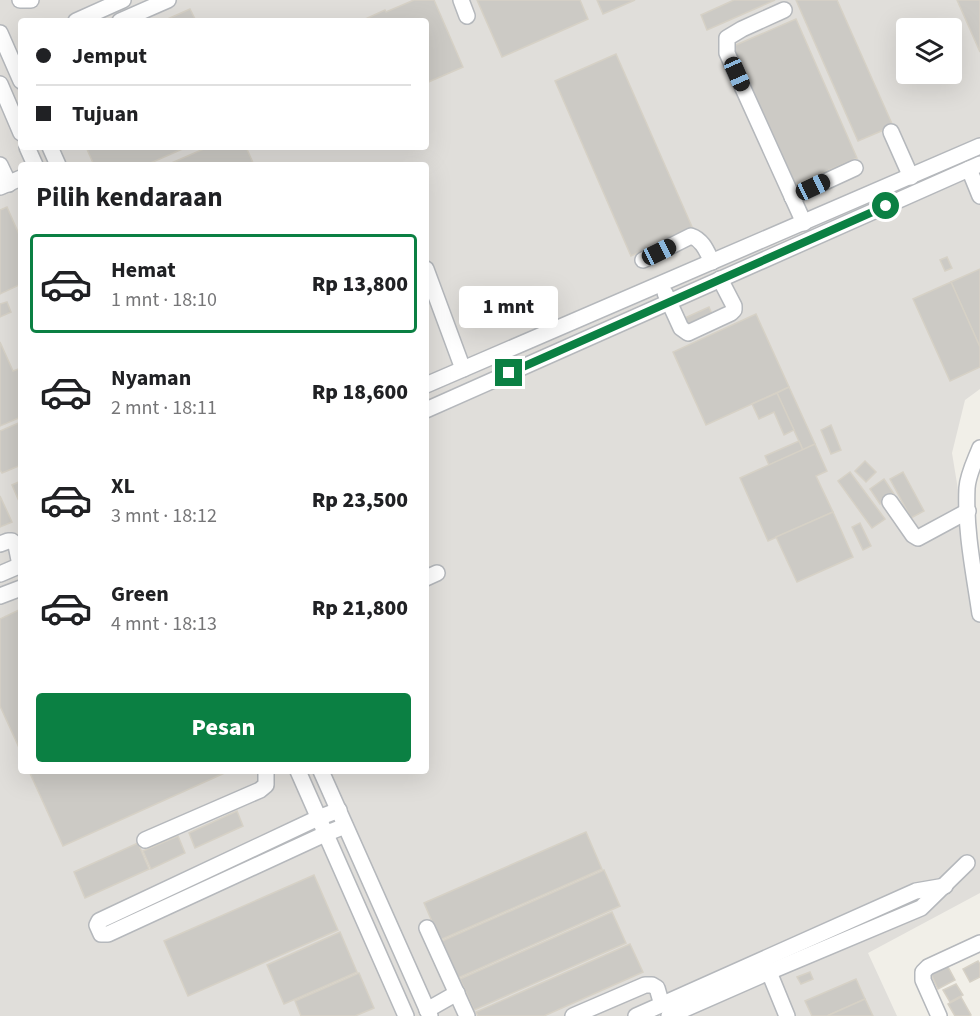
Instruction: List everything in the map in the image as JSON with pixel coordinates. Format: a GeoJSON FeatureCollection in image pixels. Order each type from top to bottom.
{"type":"FeatureCollection","features":[{"type":"Feature","properties":{"kind":"street"},"geometry":{"type":"LineString","coordinates":[[20,0],[31,0]]}},
{"type":"Feature","properties":{"kind":"street"},"geometry":{"type":"LineString","coordinates":[[83,18],[123,0]]}},
{"type":"Feature","properties":{"kind":"street"},"geometry":{"type":"LineString","coordinates":[[127,18],[168,0]]}},
{"type":"Feature","properties":{"kind":"street"},"geometry":{"type":"LineString","coordinates":[[461,0],[467,16]]}},
{"type":"Feature","properties":{"kind":"street"},"geometry":{"type":"LineString","coordinates":[[784,10],[727,38],[727,53],[804,223]]}},
{"type":"Feature","properties":{"kind":"street"},"geometry":{"type":"LineString","coordinates":[[0,33],[18,69]]}},
{"type":"Feature","properties":{"kind":"street"},"geometry":{"type":"LineString","coordinates":[[0,74],[18,71]]}},
{"type":"Feature","properties":{"kind":"street"},"geometry":{"type":"LineString","coordinates":[[2,94],[18,127]]}},
{"type":"Feature","properties":{"kind":"street"},"geometry":{"type":"LineString","coordinates":[[891,132],[911,177]]}},
{"type":"Feature","properties":{"kind":"street"},"geometry":{"type":"LineString","coordinates":[[429,384],[980,146]]}},
{"type":"Feature","properties":{"kind":"street"},"geometry":{"type":"LineString","coordinates":[[0,165],[10,183]]}},
{"type":"Feature","properties":{"kind":"street"},"geometry":{"type":"LineString","coordinates":[[429,409],[974,166],[980,196]]}},
{"type":"Feature","properties":{"kind":"street"},"geometry":{"type":"LineString","coordinates":[[792,197],[855,168]]}},
{"type":"Feature","properties":{"kind":"street"},"geometry":{"type":"LineString","coordinates":[[643,260],[691,236],[698,238],[712,262]]}},
{"type":"Feature","properties":{"kind":"street"},"geometry":{"type":"LineString","coordinates":[[429,277],[463,369]]}},
{"type":"Feature","properties":{"kind":"street"},"geometry":{"type":"LineString","coordinates":[[662,284],[681,328],[688,333],[734,310],[720,279]]}},
{"type":"Feature","properties":{"kind":"street"},"geometry":{"type":"LineString","coordinates":[[521,345],[530,364]]}},
{"type":"Feature","properties":{"kind":"street"},"geometry":{"type":"LineString","coordinates":[[980,448],[967,487],[968,526],[980,614]]}},
{"type":"Feature","properties":{"kind":"street"},"geometry":{"type":"LineString","coordinates":[[890,502],[913,535],[918,538],[968,511]]}},
{"type":"Feature","properties":{"kind":"street"},"geometry":{"type":"LineString","coordinates":[[0,544],[12,541],[18,553]]}},
{"type":"Feature","properties":{"kind":"street"},"geometry":{"type":"LineString","coordinates":[[0,574],[18,566]]}},
{"type":"Feature","properties":{"kind":"street"},"geometry":{"type":"LineString","coordinates":[[0,596],[18,589]]}},
{"type":"Feature","properties":{"kind":"street"},"geometry":{"type":"LineString","coordinates":[[145,840],[260,790],[266,785],[266,774]]}},
{"type":"Feature","properties":{"kind":"street"},"geometry":{"type":"LineString","coordinates":[[299,774],[406,1016]]}},
{"type":"Feature","properties":{"kind":"street"},"geometry":{"type":"LineString","coordinates":[[322,774],[428,1013],[457,993]]}},
{"type":"Feature","properties":{"kind":"street"},"geometry":{"type":"LineString","coordinates":[[339,810],[99,921],[97,925],[99,930],[101,934],[108,934],[345,826]]}},
{"type":"Feature","properties":{"kind":"street"},"geometry":{"type":"LineString","coordinates":[[636,1016],[665,1010],[769,972],[921,908],[967,863]]}},
{"type":"Feature","properties":{"kind":"street"},"geometry":{"type":"LineString","coordinates":[[665,1010],[916,891],[945,886]]}},
{"type":"Feature","properties":{"kind":"street"},"geometry":{"type":"LineString","coordinates":[[427,928],[467,1016]]}},
{"type":"Feature","properties":{"kind":"street"},"geometry":{"type":"LineString","coordinates":[[939,1016],[923,980],[923,972],[928,967],[980,943]]}},
{"type":"Feature","properties":{"kind":"street"},"geometry":{"type":"LineString","coordinates":[[769,972],[783,1015]]}},
{"type":"Feature","properties":{"kind":"street"},"geometry":{"type":"LineString","coordinates":[[573,1016],[645,985],[657,988],[665,1010]]}},
{"type":"Feature","properties":{"kind":"shaded area"},"geometry":{"type":"Polygon","coordinates":[[[0,0],[980,0],[980,389],[965,400],[952,453],[980,624],[980,893],[868,953],[897,1016],[0,1016],[0,0]]]}},
{"type":"Feature","properties":{"kind":"building"},"geometry":{"type":"Polygon","coordinates":[[[414,0],[434,0],[463,67],[429,82],[429,18],[368,18],[385,10],[386,12],[414,0]]]}},
{"type":"Feature","properties":{"kind":"building"},"geometry":{"type":"Polygon","coordinates":[[[477,0],[580,0],[588,19],[502,57],[477,0]]]}},
{"type":"Feature","properties":{"kind":"building"},"geometry":{"type":"Polygon","coordinates":[[[597,0],[635,0],[603,14],[597,0]]]}},
{"type":"Feature","properties":{"kind":"building"},"geometry":{"type":"Polygon","coordinates":[[[734,0],[775,0],[707,30],[701,15],[734,0]]]}},
{"type":"Feature","properties":{"kind":"building"},"geometry":{"type":"Polygon","coordinates":[[[796,0],[837,0],[893,126],[858,141],[796,0]]]}},
{"type":"Feature","properties":{"kind":"building"},"geometry":{"type":"Polygon","coordinates":[[[957,0],[980,0],[980,52],[957,0]]]}},
{"type":"Feature","properties":{"kind":"building"},"geometry":{"type":"Polygon","coordinates":[[[190,9],[194,18],[170,18],[190,9]]]}},
{"type":"Feature","properties":{"kind":"building"},"geometry":{"type":"Polygon","coordinates":[[[796,19],[857,158],[790,187],[729,48],[796,19]]]}},
{"type":"Feature","properties":{"kind":"building"},"geometry":{"type":"Polygon","coordinates":[[[616,54],[693,229],[631,256],[555,81],[616,54]]]}},
{"type":"Feature","properties":{"kind":"building"},"geometry":{"type":"Polygon","coordinates":[[[87,150],[180,150],[153,162],[93,162],[87,150]]]}},
{"type":"Feature","properties":{"kind":"building"},"geometry":{"type":"Polygon","coordinates":[[[201,150],[247,150],[253,162],[174,162],[201,150]]]}},
{"type":"Feature","properties":{"kind":"building"},"geometry":{"type":"Polygon","coordinates":[[[7,207],[18,232],[18,285],[0,294],[0,210],[7,207]]]}},
{"type":"Feature","properties":{"kind":"building"},"geometry":{"type":"Polygon","coordinates":[[[947,257],[952,268],[945,271],[940,260],[947,257]]]}},
{"type":"Feature","properties":{"kind":"building"},"geometry":{"type":"Polygon","coordinates":[[[980,269],[980,347],[951,282],[980,269]]]}},
{"type":"Feature","properties":{"kind":"building"},"geometry":{"type":"Polygon","coordinates":[[[951,282],[980,347],[980,367],[950,381],[913,299],[951,282]]]}},
{"type":"Feature","properties":{"kind":"building"},"geometry":{"type":"Polygon","coordinates":[[[7,302],[11,312],[0,317],[0,304],[7,302]]]}},
{"type":"Feature","properties":{"kind":"building"},"geometry":{"type":"Polygon","coordinates":[[[709,307],[712,314],[688,325],[685,318],[709,307]]]}},
{"type":"Feature","properties":{"kind":"building"},"geometry":{"type":"Polygon","coordinates":[[[756,314],[789,387],[706,425],[673,352],[756,314]]]}},
{"type":"Feature","properties":{"kind":"building"},"geometry":{"type":"Polygon","coordinates":[[[0,342],[13,371],[18,369],[18,418],[0,426],[0,342]]]}},
{"type":"Feature","properties":{"kind":"building"},"geometry":{"type":"Polygon","coordinates":[[[789,387],[815,444],[803,450],[777,393],[789,387]]]}},
{"type":"Feature","properties":{"kind":"building"},"geometry":{"type":"Polygon","coordinates":[[[777,393],[794,430],[784,435],[774,412],[759,419],[752,404],[777,393]]]}},
{"type":"Feature","properties":{"kind":"building"},"geometry":{"type":"Polygon","coordinates":[[[18,423],[18,466],[2,473],[0,470],[0,431],[18,423]]]}},
{"type":"Feature","properties":{"kind":"building"},"geometry":{"type":"Polygon","coordinates":[[[831,425],[841,450],[831,454],[821,430],[831,425]]]}},
{"type":"Feature","properties":{"kind":"building"},"geometry":{"type":"Polygon","coordinates":[[[799,441],[803,450],[769,465],[765,456],[799,441]]]}},
{"type":"Feature","properties":{"kind":"building"},"geometry":{"type":"Polygon","coordinates":[[[815,444],[827,471],[816,476],[833,512],[768,541],[740,478],[815,444]]]}},
{"type":"Feature","properties":{"kind":"building"},"geometry":{"type":"Polygon","coordinates":[[[865,461],[876,472],[866,482],[855,471],[865,461]]]}},
{"type":"Feature","properties":{"kind":"building"},"geometry":{"type":"Polygon","coordinates":[[[850,472],[885,519],[872,528],[838,481],[850,472]]]}},
{"type":"Feature","properties":{"kind":"building"},"geometry":{"type":"Polygon","coordinates":[[[903,472],[924,511],[911,518],[890,479],[903,472]]]}},
{"type":"Feature","properties":{"kind":"building"},"geometry":{"type":"Polygon","coordinates":[[[884,479],[894,494],[880,504],[870,489],[884,479]]]}},
{"type":"Feature","properties":{"kind":"building"},"geometry":{"type":"Polygon","coordinates":[[[18,482],[18,499],[12,485],[18,482]]]}},
{"type":"Feature","properties":{"kind":"building"},"geometry":{"type":"Polygon","coordinates":[[[0,496],[12,522],[0,527],[0,496]]]}},
{"type":"Feature","properties":{"kind":"building"},"geometry":{"type":"Polygon","coordinates":[[[833,512],[853,557],[797,582],[776,537],[833,512]]]}},
{"type":"Feature","properties":{"kind":"building"},"geometry":{"type":"Polygon","coordinates":[[[860,523],[871,546],[863,550],[852,527],[860,523]]]}},
{"type":"Feature","properties":{"kind":"building"},"geometry":{"type":"Polygon","coordinates":[[[18,610],[18,745],[0,706],[0,619],[18,610]]]}},
{"type":"Feature","properties":{"kind":"building"},"geometry":{"type":"Polygon","coordinates":[[[30,774],[222,774],[63,846],[30,774]]]}},
{"type":"Feature","properties":{"kind":"building"},"geometry":{"type":"Polygon","coordinates":[[[237,811],[243,826],[195,848],[189,833],[237,811]]]}},
{"type":"Feature","properties":{"kind":"building"},"geometry":{"type":"Polygon","coordinates":[[[586,832],[602,869],[440,940],[424,903],[586,832]]]}},
{"type":"Feature","properties":{"kind":"building"},"geometry":{"type":"Polygon","coordinates":[[[178,836],[185,853],[151,869],[143,851],[178,836]]]}},
{"type":"Feature","properties":{"kind":"building"},"geometry":{"type":"Polygon","coordinates":[[[138,843],[149,869],[85,898],[74,872],[138,843]]]}},
{"type":"Feature","properties":{"kind":"building"},"geometry":{"type":"Polygon","coordinates":[[[604,870],[620,906],[458,978],[442,941],[604,870]]]}},
{"type":"Feature","properties":{"kind":"building"},"geometry":{"type":"Polygon","coordinates":[[[314,875],[338,930],[188,996],[164,941],[314,875]]]}},
{"type":"Feature","properties":{"kind":"building"},"geometry":{"type":"Polygon","coordinates":[[[612,912],[626,943],[474,1010],[460,979],[612,912]]]}},
{"type":"Feature","properties":{"kind":"building"},"geometry":{"type":"Polygon","coordinates":[[[340,932],[357,972],[284,1004],[267,965],[340,932]]]}},
{"type":"Feature","properties":{"kind":"building"},"geometry":{"type":"Polygon","coordinates":[[[630,944],[643,972],[544,1016],[478,1016],[476,1012],[630,944]]]}},
{"type":"Feature","properties":{"kind":"building"},"geometry":{"type":"Polygon","coordinates":[[[978,961],[980,977],[970,982],[963,969],[978,961]]]}},
{"type":"Feature","properties":{"kind":"building"},"geometry":{"type":"Polygon","coordinates":[[[947,965],[955,980],[938,989],[931,974],[947,965]]]}},
{"type":"Feature","properties":{"kind":"building"},"geometry":{"type":"Polygon","coordinates":[[[810,972],[813,979],[801,984],[797,977],[810,972]]]}},
{"type":"Feature","properties":{"kind":"building"},"geometry":{"type":"Polygon","coordinates":[[[359,973],[374,1008],[355,1016],[301,1016],[295,1001],[359,973]]]}},
{"type":"Feature","properties":{"kind":"building"},"geometry":{"type":"Polygon","coordinates":[[[856,979],[865,999],[827,1016],[812,1016],[805,1001],[856,979]]]}},
{"type":"Feature","properties":{"kind":"building"},"geometry":{"type":"Polygon","coordinates":[[[956,984],[963,995],[950,1002],[943,990],[956,984]]]}},
{"type":"Feature","properties":{"kind":"building"},"geometry":{"type":"Polygon","coordinates":[[[961,997],[971,1015],[969,1016],[955,1016],[948,1004],[961,997]]]}},
{"type":"Feature","properties":{"kind":"building"},"geometry":{"type":"Polygon","coordinates":[[[865,999],[873,1016],[827,1016],[865,999]]]}},
{"type":"Feature","properties":{"kind":"route"},"geometry":{"type":"LineString","coordinates":[[509,373],[886,206]]}}]}
